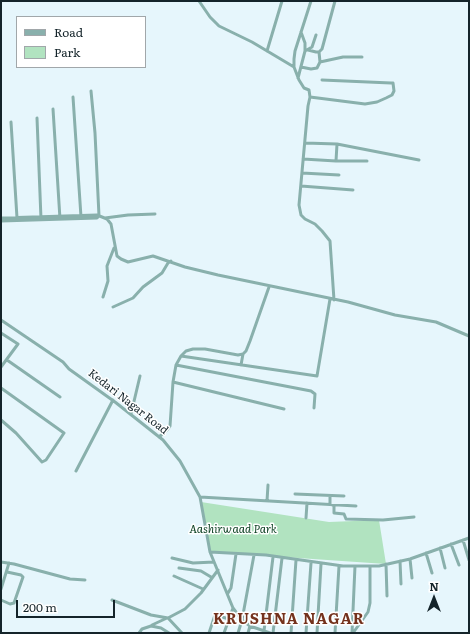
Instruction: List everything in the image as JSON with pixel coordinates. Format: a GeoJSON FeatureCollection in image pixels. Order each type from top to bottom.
{"type":"FeatureCollection","features":[{"type":"Feature","properties":{"kind":"street"},"geometry":{"type":"LineString","coordinates":[[200,1],[217,24],[233,34],[252,42],[294,67]]}},
{"type":"Feature","properties":{"kind":"street"},"geometry":{"type":"LineString","coordinates":[[267,51],[282,1]]}},
{"type":"Feature","properties":{"kind":"street"},"geometry":{"type":"LineString","coordinates":[[181,356],[317,376],[332,299],[330,241],[315,224],[305,219],[301,215],[299,205],[300,186],[310,97],[309,90],[304,88],[294,67],[295,52],[310,1]]}},
{"type":"Feature","properties":{"kind":"street"},"geometry":{"type":"LineString","coordinates":[[301,67],[317,68],[320,62],[320,52],[336,1]]}},
{"type":"Feature","properties":{"kind":"street"},"geometry":{"type":"LineString","coordinates":[[298,78],[306,51],[301,32]]}},
{"type":"Feature","properties":{"kind":"street"},"geometry":{"type":"LineString","coordinates":[[306,51],[312,47],[316,35]]}},
{"type":"Feature","properties":{"kind":"street"},"geometry":{"type":"LineString","coordinates":[[306,51],[320,52]]}},
{"type":"Feature","properties":{"kind":"street"},"geometry":{"type":"LineString","coordinates":[[320,62],[343,57],[362,57]]}},
{"type":"Feature","properties":{"kind":"street"},"geometry":{"type":"LineString","coordinates":[[310,97],[365,104],[382,100],[392,95],[394,91],[393,83],[391,82],[322,80]]}},
{"type":"Feature","properties":{"kind":"street"},"geometry":{"type":"LineString","coordinates":[[91,91],[95,133],[99,216]]}},
{"type":"Feature","properties":{"kind":"street"},"geometry":{"type":"LineString","coordinates":[[73,97],[81,216]]}},
{"type":"Feature","properties":{"kind":"street"},"geometry":{"type":"LineString","coordinates":[[53,109],[60,217]]}},
{"type":"Feature","properties":{"kind":"street"},"geometry":{"type":"LineString","coordinates":[[37,118],[41,218]]}},
{"type":"Feature","properties":{"kind":"street"},"geometry":{"type":"LineString","coordinates":[[10,122],[17,219]]}},
{"type":"Feature","properties":{"kind":"street"},"geometry":{"type":"LineString","coordinates":[[305,143],[337,144],[419,160]]}},
{"type":"Feature","properties":{"kind":"street"},"geometry":{"type":"LineString","coordinates":[[336,161],[337,144]]}},
{"type":"Feature","properties":{"kind":"street"},"geometry":{"type":"LineString","coordinates":[[303,159],[366,161]]}},
{"type":"Feature","properties":{"kind":"street"},"geometry":{"type":"LineString","coordinates":[[302,173],[339,175]]}},
{"type":"Feature","properties":{"kind":"street"},"geometry":{"type":"LineString","coordinates":[[300,186],[353,190]]}},
{"type":"Feature","properties":{"kind":"street"},"geometry":{"type":"LineString","coordinates":[[1,221],[81,216],[97,218],[99,216],[105,218],[155,214]]}},
{"type":"Feature","properties":{"kind":"street"},"geometry":{"type":"LineString","coordinates":[[1,218],[17,219]]}},
{"type":"Feature","properties":{"kind":"street"},"geometry":{"type":"LineString","coordinates":[[105,218],[111,224],[117,256],[121,260],[128,262],[153,256],[185,267],[348,302],[395,315],[436,322],[469,336]]}},
{"type":"Feature","properties":{"kind":"street"},"geometry":{"type":"LineString","coordinates":[[103,297],[108,281],[107,266],[112,256],[115,244]]}},
{"type":"Feature","properties":{"kind":"street"},"geometry":{"type":"LineString","coordinates":[[113,307],[133,298],[143,287],[162,273],[171,261]]}},
{"type":"Feature","properties":{"kind":"street"},"geometry":{"type":"LineString","coordinates":[[241,365],[243,354],[246,351],[250,341],[269,286]]}},
{"type":"Feature","properties":{"kind":"street","name":"Kedari Nagar Road"},"geometry":{"type":"LineString","coordinates":[[1,320],[64,362],[69,369],[113,400],[163,440],[180,462],[200,497],[210,552],[233,608],[242,620],[257,631],[270,633]]}},
{"type":"Feature","properties":{"kind":"street"},"geometry":{"type":"LineString","coordinates":[[1,333],[18,344],[1,367]]}},
{"type":"Feature","properties":{"kind":"street"},"geometry":{"type":"LineString","coordinates":[[159,437],[170,426],[173,382],[176,365],[186,351],[193,349],[205,349],[238,355],[243,354]]}},
{"type":"Feature","properties":{"kind":"street"},"geometry":{"type":"LineString","coordinates":[[7,360],[60,397]]}},
{"type":"Feature","properties":{"kind":"street"},"geometry":{"type":"LineString","coordinates":[[176,365],[311,391],[315,394],[314,408]]}},
{"type":"Feature","properties":{"kind":"street"},"geometry":{"type":"LineString","coordinates":[[131,414],[140,376]]}},
{"type":"Feature","properties":{"kind":"street"},"geometry":{"type":"LineString","coordinates":[[173,382],[284,409]]}},
{"type":"Feature","properties":{"kind":"street"},"geometry":{"type":"LineString","coordinates":[[1,388],[64,432],[46,460],[42,462],[16,433],[1,420]]}},
{"type":"Feature","properties":{"kind":"street"},"geometry":{"type":"LineString","coordinates":[[76,471],[113,400]]}},
{"type":"Feature","properties":{"kind":"street"},"geometry":{"type":"LineString","coordinates":[[267,501],[268,486]]}},
{"type":"Feature","properties":{"kind":"street"},"geometry":{"type":"LineString","coordinates":[[295,494],[330,497],[344,496]]}},
{"type":"Feature","properties":{"kind":"street"},"geometry":{"type":"LineString","coordinates":[[200,497],[356,506]]}},
{"type":"Feature","properties":{"kind":"street"},"geometry":{"type":"LineString","coordinates":[[330,497],[330,504],[334,506],[334,513],[344,514],[346,519],[383,520],[414,517]]}},
{"type":"Feature","properties":{"kind":"street"},"geometry":{"type":"LineString","coordinates":[[306,518],[307,503]]}},
{"type":"Feature","properties":{"kind":"street"},"geometry":{"type":"LineString","coordinates":[[210,552],[273,557],[339,566],[370,566],[410,559],[469,538]]}},
{"type":"Feature","properties":{"kind":"street"},"geometry":{"type":"LineString","coordinates":[[463,540],[469,560]]}},
{"type":"Feature","properties":{"kind":"street"},"geometry":{"type":"LineString","coordinates":[[452,544],[459,566]]}},
{"type":"Feature","properties":{"kind":"street"},"geometry":{"type":"LineString","coordinates":[[440,548],[445,568]]}},
{"type":"Feature","properties":{"kind":"street"},"geometry":{"type":"LineString","coordinates":[[426,553],[432,573]]}},
{"type":"Feature","properties":{"kind":"street"},"geometry":{"type":"LineString","coordinates":[[228,593],[231,588],[236,554]]}},
{"type":"Feature","properties":{"kind":"street"},"geometry":{"type":"LineString","coordinates":[[238,633],[242,620],[254,555]]}},
{"type":"Feature","properties":{"kind":"street"},"geometry":{"type":"LineString","coordinates":[[264,631],[273,557]]}},
{"type":"Feature","properties":{"kind":"street"},"geometry":{"type":"LineString","coordinates":[[172,558],[193,563],[214,562]]}},
{"type":"Feature","properties":{"kind":"street"},"geometry":{"type":"LineString","coordinates":[[270,633],[282,558]]}},
{"type":"Feature","properties":{"kind":"street"},"geometry":{"type":"LineString","coordinates":[[410,559],[412,578]]}},
{"type":"Feature","properties":{"kind":"street"},"geometry":{"type":"LineString","coordinates":[[291,633],[296,560]]}},
{"type":"Feature","properties":{"kind":"street"},"geometry":{"type":"LineString","coordinates":[[400,561],[401,584]]}},
{"type":"Feature","properties":{"kind":"street"},"geometry":{"type":"LineString","coordinates":[[1,562],[70,579],[85,580]]}},
{"type":"Feature","properties":{"kind":"street"},"geometry":{"type":"LineString","coordinates":[[306,633],[311,562]]}},
{"type":"Feature","properties":{"kind":"street"},"geometry":{"type":"LineString","coordinates":[[1,589],[9,563]]}},
{"type":"Feature","properties":{"kind":"street"},"geometry":{"type":"LineString","coordinates":[[317,633],[321,564]]}},
{"type":"Feature","properties":{"kind":"street"},"geometry":{"type":"LineString","coordinates":[[386,564],[387,596]]}},
{"type":"Feature","properties":{"kind":"street"},"geometry":{"type":"LineString","coordinates":[[335,633],[339,566]]}},
{"type":"Feature","properties":{"kind":"street"},"geometry":{"type":"LineString","coordinates":[[352,633],[354,566]]}},
{"type":"Feature","properties":{"kind":"street"},"geometry":{"type":"LineString","coordinates":[[352,633],[368,612],[370,603],[370,566]]}},
{"type":"Feature","properties":{"kind":"street"},"geometry":{"type":"LineString","coordinates":[[179,568],[201,572],[211,577]]}},
{"type":"Feature","properties":{"kind":"street"},"geometry":{"type":"LineString","coordinates":[[139,633],[146,627],[185,609],[218,570]]}},
{"type":"Feature","properties":{"kind":"street"},"geometry":{"type":"LineString","coordinates":[[1,600],[10,604],[14,602],[23,577],[21,575],[7,572]]}},
{"type":"Feature","properties":{"kind":"street"},"geometry":{"type":"LineString","coordinates":[[174,576],[203,589]]}},
{"type":"Feature","properties":{"kind":"street"},"geometry":{"type":"LineString","coordinates":[[112,600],[151,615],[167,618],[182,633]]}},
{"type":"Feature","properties":{"kind":"street"},"geometry":{"type":"LineString","coordinates":[[224,633],[233,608]]}},
{"type":"Feature","properties":{"kind":"street"},"geometry":{"type":"LineString","coordinates":[[209,633],[215,615],[229,619]]}},
{"type":"Feature","properties":{"kind":"street"},"geometry":{"type":"LineString","coordinates":[[150,626],[160,628],[169,633]]}},
{"type":"Feature","properties":{"kind":"street"},"geometry":{"type":"LineString","coordinates":[[248,633],[250,626]]}},
{"type":"Feature","properties":{"kind":"street"},"geometry":{"type":"LineString","coordinates":[[159,633],[160,628]]}},
{"type":"Feature","properties":{"kind":"green space","name":"Aashirwaad Park"},"geometry":{"type":"Polygon","coordinates":[[[201,502],[329,522],[379,520],[386,564],[210,552],[201,502]]]}},
{"type":"Feature","properties":{"kind":"district","name":"KRUSHNA NAGAR"},"geometry":{"type":"Point","coordinates":[289,620]}}]}
